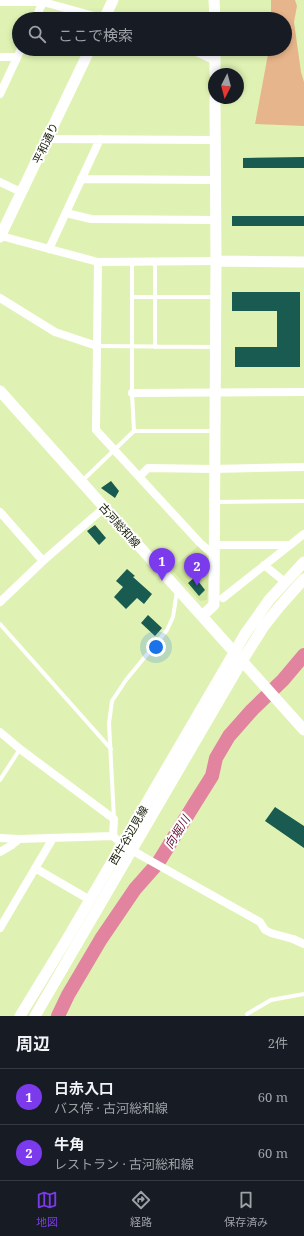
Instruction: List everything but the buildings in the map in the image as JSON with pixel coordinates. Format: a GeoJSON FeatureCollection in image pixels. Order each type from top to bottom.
{"type":"FeatureCollection","features":[{"type":"Feature","properties":{"kind":"street"},"geometry":{"type":"LineString","coordinates":[[107,12],[113,0]]}},
{"type":"Feature","properties":{"kind":"street"},"geometry":{"type":"LineString","coordinates":[[214,0],[215,12]]}},
{"type":"Feature","properties":{"kind":"street"},"geometry":{"type":"LineString","coordinates":[[0,2],[44,1],[81,12]]}},
{"type":"Feature","properties":{"kind":"street"},"geometry":{"type":"LineString","coordinates":[[38,12],[44,1]]}},
{"type":"Feature","properties":{"kind":"street"},"geometry":{"type":"LineString","coordinates":[[0,57],[12,54]]}},
{"type":"Feature","properties":{"kind":"street"},"geometry":{"type":"LineString","coordinates":[[0,94],[18,56]]}},
{"type":"Feature","properties":{"kind":"street","name":"平和通り"},"geometry":{"type":"LineString","coordinates":[[0,236],[87,56]]}},
{"type":"Feature","properties":{"kind":"street"},"geometry":{"type":"LineString","coordinates":[[205,56],[215,61]]}},
{"type":"Feature","properties":{"kind":"street"},"geometry":{"type":"LineString","coordinates":[[215,56],[215,68]]}},
{"type":"Feature","properties":{"kind":"street"},"geometry":{"type":"LineString","coordinates":[[202,616],[214,605],[216,347],[215,104]]}},
{"type":"Feature","properties":{"kind":"street"},"geometry":{"type":"LineString","coordinates":[[47,139],[215,140]]}},
{"type":"Feature","properties":{"kind":"street"},"geometry":{"type":"LineString","coordinates":[[49,248],[100,139]]}},
{"type":"Feature","properties":{"kind":"street"},"geometry":{"type":"LineString","coordinates":[[81,179],[215,180]]}},
{"type":"Feature","properties":{"kind":"street"},"geometry":{"type":"LineString","coordinates":[[0,182],[21,192]]}},
{"type":"Feature","properties":{"kind":"street"},"geometry":{"type":"LineString","coordinates":[[66,212],[90,219],[216,220]]}},
{"type":"Feature","properties":{"kind":"street"},"geometry":{"type":"LineString","coordinates":[[0,236],[98,262],[304,262]]}},
{"type":"Feature","properties":{"kind":"street"},"geometry":{"type":"LineString","coordinates":[[98,262],[96,430],[140,476],[200,543],[214,550],[290,545]]}},
{"type":"Feature","properties":{"kind":"street"},"geometry":{"type":"LineString","coordinates":[[0,298],[55,332],[97,346]]}},
{"type":"Feature","properties":{"kind":"street","name":"古河総和線"},"geometry":{"type":"LineString","coordinates":[[0,392],[82,481],[304,730]]}},
{"type":"Feature","properties":{"kind":"street"},"geometry":{"type":"LineString","coordinates":[[132,393],[304,392]]}},
{"type":"Feature","properties":{"kind":"street"},"geometry":{"type":"LineString","coordinates":[[140,476],[148,468],[214,469],[304,467]]}},
{"type":"Feature","properties":{"kind":"street"},"geometry":{"type":"LineString","coordinates":[[0,602],[43,561],[105,507]]}},
{"type":"Feature","properties":{"kind":"street"},"geometry":{"type":"LineString","coordinates":[[0,512],[43,561]]}},
{"type":"Feature","properties":{"kind":"street"},"geometry":{"type":"LineString","coordinates":[[224,598],[304,534]]}},
{"type":"Feature","properties":{"kind":"street","name":"西牛谷辺見線"},"geometry":{"type":"LineString","coordinates":[[20,1016],[90,900],[234,652],[255,619],[285,582],[304,562]]}},
{"type":"Feature","properties":{"kind":"street"},"geometry":{"type":"LineString","coordinates":[[264,565],[285,582]]}},
{"type":"Feature","properties":{"kind":"street","name":"西牛谷辺見線"},"geometry":{"type":"LineString","coordinates":[[35,1016],[242,661],[268,621],[304,579]]}},
{"type":"Feature","properties":{"kind":"street"},"geometry":{"type":"LineString","coordinates":[[1,736],[114,819],[113,836]]}},
{"type":"Feature","properties":{"kind":"street"},"geometry":{"type":"LineString","coordinates":[[0,838],[19,839],[113,836],[122,844],[142,856],[170,870],[260,922],[265,930],[304,944]]}},
{"type":"Feature","properties":{"kind":"street"},"geometry":{"type":"LineString","coordinates":[[0,928],[53,838]]}},
{"type":"Feature","properties":{"kind":"street"},"geometry":{"type":"LineString","coordinates":[[0,852],[19,839]]}},
{"type":"Feature","properties":{"kind":"street"},"geometry":{"type":"LineString","coordinates":[[35,868],[90,900]]}},
{"type":"Feature","properties":{"kind":"lane"},"geometry":{"type":"LineString","coordinates":[[154,347],[155,261]]}},
{"type":"Feature","properties":{"kind":"lane"},"geometry":{"type":"LineString","coordinates":[[132,262],[132,393],[134,432]]}},
{"type":"Feature","properties":{"kind":"lane"},"geometry":{"type":"LineString","coordinates":[[132,297],[216,297]]}},
{"type":"Feature","properties":{"kind":"lane"},"geometry":{"type":"LineString","coordinates":[[97,346],[216,347]]}},
{"type":"Feature","properties":{"kind":"lane"},"geometry":{"type":"LineString","coordinates":[[82,481],[134,432],[215,430]]}},
{"type":"Feature","properties":{"kind":"lane"},"geometry":{"type":"LineString","coordinates":[[214,502],[304,501]]}},
{"type":"Feature","properties":{"kind":"lane"},"geometry":{"type":"LineString","coordinates":[[114,819],[109,723],[112,700],[126,680],[167,630],[173,618],[177,589]]}},
{"type":"Feature","properties":{"kind":"lane"},"geometry":{"type":"LineString","coordinates":[[0,624],[111,749]]}},
{"type":"Feature","properties":{"kind":"lane"},"geometry":{"type":"LineString","coordinates":[[0,780],[20,749]]}},
{"type":"Feature","properties":{"kind":"lane"},"geometry":{"type":"LineString","coordinates":[[247,1014],[271,1000],[304,994]]}},
{"type":"Feature","properties":{"kind":"shaded area"},"geometry":{"type":"Polygon","coordinates":[[[271,0],[295,0],[297,6],[294,22],[301,72],[304,82],[304,126],[255,124],[268,56],[292,56],[292,12],[271,12],[271,0]]]}},
{"type":"Feature","properties":{"kind":"shaded area"},"geometry":{"type":"Polygon","coordinates":[[[198,546],[210,559],[207,600],[200,601],[171,569],[198,546]]]}},
{"type":"Feature","properties":{"kind":"waterway","name":"向堀川"},"geometry":{"type":"LineString","coordinates":[[58,1016],[68,995],[101,939],[135,889],[158,863],[212,776],[216,758],[229,736],[252,710],[283,680],[304,655]]}},
{"type":"Feature","properties":{"kind":"place","name":"日赤入口"},"geometry":{"type":"Point","coordinates":[162,581]}},
{"type":"Feature","properties":{"kind":"place","name":"牛角"},"geometry":{"type":"Point","coordinates":[197,586]}}]}
